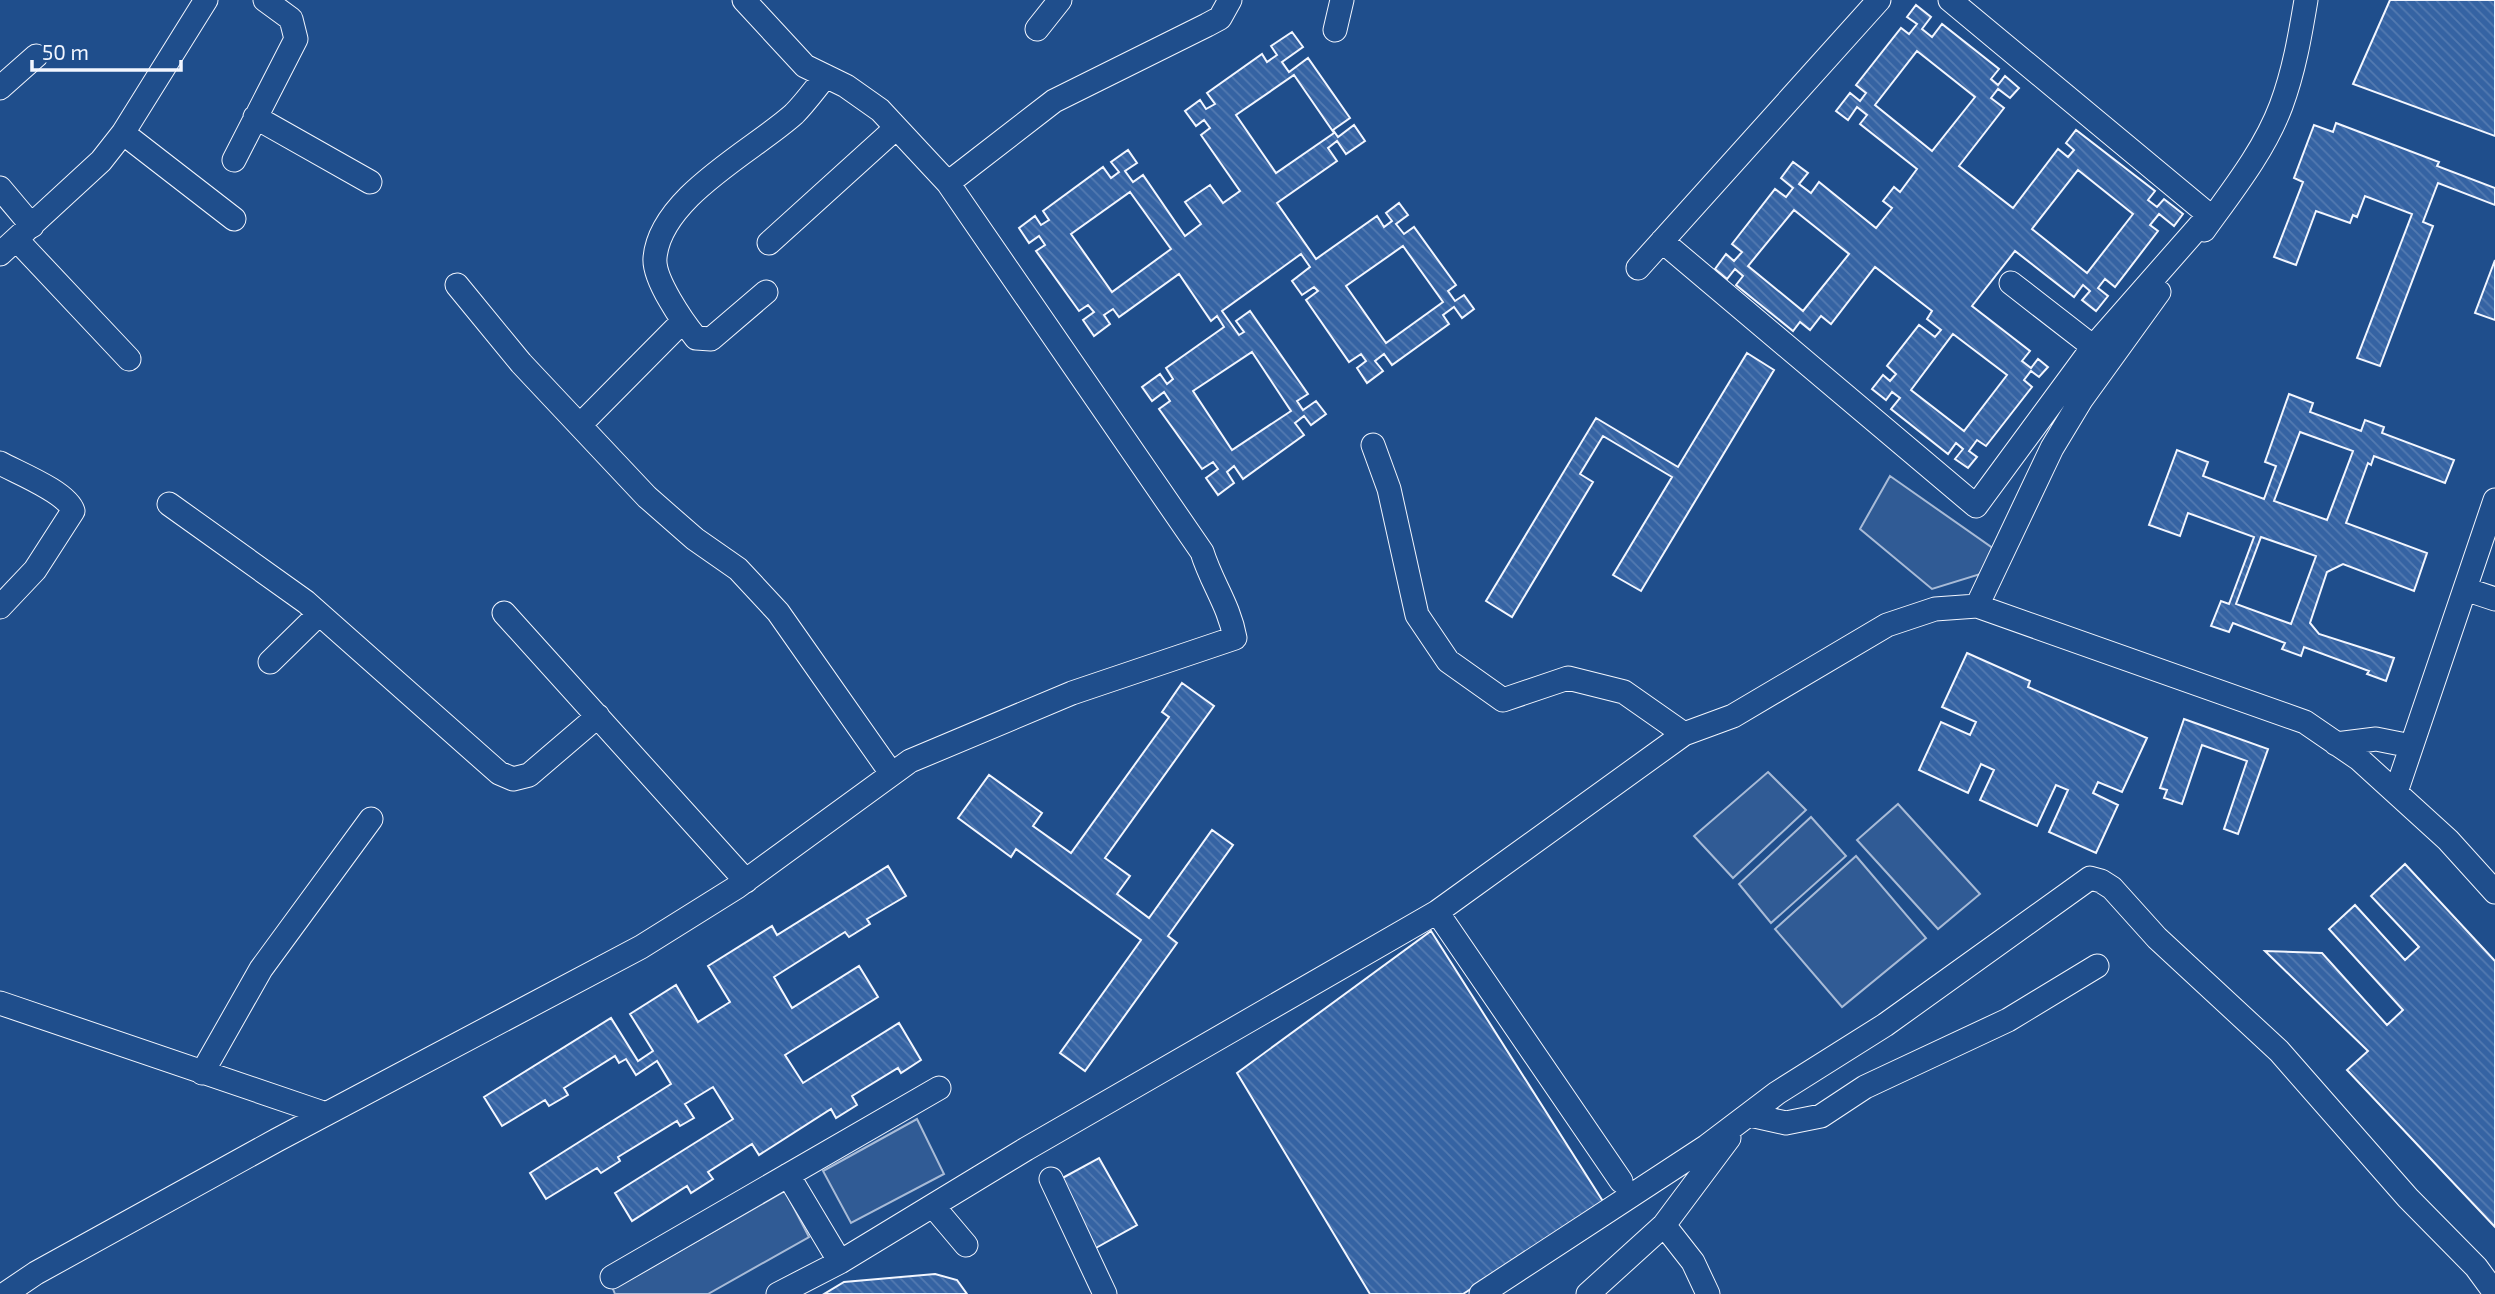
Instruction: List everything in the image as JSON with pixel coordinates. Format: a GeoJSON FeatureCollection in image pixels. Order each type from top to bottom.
{"type":"FeatureCollection","features":[{"type":"Feature","properties":{"kind":"street"},"geometry":{"type":"LineString","coordinates":[[16,240],[101,161],[123,133],[206,0]]}},
{"type":"Feature","properties":{"kind":"street"},"geometry":{"type":"LineString","coordinates":[[234,160],[296,40],[290,19],[265,0]]}},
{"type":"Feature","properties":{"kind":"street"},"geometry":{"type":"LineString","coordinates":[[5,1294],[36,1273],[326,1114],[641,947],[746,881],[910,761],[1072,693],[1235,638],[1230,611],[1210,579],[1202,552],[948,183],[880,110],[846,86],[805,66],[744,0]]}},
{"type":"Feature","properties":{"kind":"street"},"geometry":{"type":"LineString","coordinates":[[1037,29],[1060,0]]}},
{"type":"Feature","properties":{"kind":"street"},"geometry":{"type":"LineString","coordinates":[[948,183],[1054,101],[1220,18],[1230,0]]}},
{"type":"Feature","properties":{"kind":"street"},"geometry":{"type":"LineString","coordinates":[[1335,30],[1342,0]]}},
{"type":"Feature","properties":{"kind":"street"},"geometry":{"type":"LineString","coordinates":[[1638,268],[1879,0]]}},
{"type":"Feature","properties":{"kind":"street"},"geometry":{"type":"LineString","coordinates":[[1950,0],[2209,215],[2101,353],[2052,448],[1978,606]]}},
{"type":"Feature","properties":{"kind":"street"},"geometry":{"type":"LineString","coordinates":[[1662,241],[1976,506],[2245,173],[2280,108],[2295,61],[2306,0]]}},
{"type":"Feature","properties":{"kind":"street"},"geometry":{"type":"LineString","coordinates":[[0,88],[36,56]]}},
{"type":"Feature","properties":{"kind":"street"},"geometry":{"type":"LineString","coordinates":[[766,292],[711,339],[704,341],[696,338],[683,321],[654,260],[664,230],[695,190],[795,113],[825,77]]}},
{"type":"Feature","properties":{"kind":"street"},"geometry":{"type":"LineString","coordinates":[[256,117],[370,182]]}},
{"type":"Feature","properties":{"kind":"street"},"geometry":{"type":"LineString","coordinates":[[769,243],[896,128]]}},
{"type":"Feature","properties":{"kind":"street"},"geometry":{"type":"LineString","coordinates":[[123,133],[234,219]]}},
{"type":"Feature","properties":{"kind":"street"},"geometry":{"type":"LineString","coordinates":[[0,188],[16,240],[129,359]]}},
{"type":"Feature","properties":{"kind":"street"},"geometry":{"type":"LineString","coordinates":[[2011,283],[2101,353]]}},
{"type":"Feature","properties":{"kind":"street"},"geometry":{"type":"LineString","coordinates":[[457,285],[521,363],[647,497],[695,538],[738,569],[778,612],[891,773]]}},
{"type":"Feature","properties":{"kind":"street"},"geometry":{"type":"LineString","coordinates":[[580,425],[683,321]]}},
{"type":"Feature","properties":{"kind":"street"},"geometry":{"type":"LineString","coordinates":[[1373,445],[1389,489],[1417,615],[1448,661],[1503,700],[1568,678],[1624,692],[1684,734]]}},
{"type":"Feature","properties":{"kind":"street"},"geometry":{"type":"LineString","coordinates":[[0,463],[60,495],[70,502],[73,511],[68,523],[35,570],[0,607]]}},
{"type":"Feature","properties":{"kind":"street"},"geometry":{"type":"LineString","coordinates":[[2396,792],[2495,500]]}},
{"type":"Feature","properties":{"kind":"street"},"geometry":{"type":"LineString","coordinates":[[169,504],[319,614],[499,773],[513,779],[529,775],[598,716]]}},
{"type":"Feature","properties":{"kind":"street"},"geometry":{"type":"LineString","coordinates":[[2465,589],[2495,599]]}},
{"type":"Feature","properties":{"kind":"street"},"geometry":{"type":"LineString","coordinates":[[778,1294],[840,1262],[1437,912],[1684,734],[1732,716],[1887,625],[1936,609],[1978,606],[2305,722],[2396,792],[2448,840],[2495,892]]}},
{"type":"Feature","properties":{"kind":"street"},"geometry":{"type":"LineString","coordinates":[[504,612],[746,881]]}},
{"type":"Feature","properties":{"kind":"street"},"geometry":{"type":"LineString","coordinates":[[270,662],[319,614]]}},
{"type":"Feature","properties":{"kind":"street"},"geometry":{"type":"LineString","coordinates":[[2336,744],[2376,738],[2411,746]]}},
{"type":"Feature","properties":{"kind":"street"},"geometry":{"type":"LineString","coordinates":[[202,1073],[261,969],[371,818]]}},
{"type":"Feature","properties":{"kind":"street"},"geometry":{"type":"LineString","coordinates":[[1482,1294],[1746,1118],[1777,1093],[1885,1025],[2081,882],[2095,878],[2112,888],[2158,938],[2279,1051],[2408,1198],[2476,1267],[2495,1293]]}},
{"type":"Feature","properties":{"kind":"street"},"geometry":{"type":"LineString","coordinates":[[1437,912],[1621,1181]]}},
{"type":"Feature","properties":{"kind":"street"},"geometry":{"type":"LineString","coordinates":[[1746,1118],[1786,1123],[1821,1116],[1866,1087],[2008,1020],[2097,966]]}},
{"type":"Feature","properties":{"kind":"street"},"geometry":{"type":"LineString","coordinates":[[0,1003],[326,1114]]}},
{"type":"Feature","properties":{"kind":"street"},"geometry":{"type":"LineString","coordinates":[[612,1277],[939,1088]]}},
{"type":"Feature","properties":{"kind":"street"},"geometry":{"type":"LineString","coordinates":[[1588,1294],[1664,1225],[1746,1118]]}},
{"type":"Feature","properties":{"kind":"street"},"geometry":{"type":"LineString","coordinates":[[788,1175],[840,1262]]}},
{"type":"Feature","properties":{"kind":"street"},"geometry":{"type":"LineString","coordinates":[[1051,1180],[1105,1294]]}},
{"type":"Feature","properties":{"kind":"street"},"geometry":{"type":"LineString","coordinates":[[933,1206],[966,1245]]}},
{"type":"Feature","properties":{"kind":"street"},"geometry":{"type":"LineString","coordinates":[[1664,1225],[1693,1262],[1708,1294]]}},
{"type":"Feature","properties":{"kind":"shaded area"},"geometry":{"type":"Polygon","coordinates":[[[1890,476],[1994,549],[1987,572],[1932,589],[1860,529],[1890,476]]]}},
{"type":"Feature","properties":{"kind":"shaded area"},"geometry":{"type":"Polygon","coordinates":[[[1768,772],[1806,810],[1733,878],[1694,836],[1768,772]]]}},
{"type":"Feature","properties":{"kind":"shaded area"},"geometry":{"type":"Polygon","coordinates":[[[1898,804],[1980,894],[1938,929],[1857,840],[1898,804]]]}},
{"type":"Feature","properties":{"kind":"shaded area"},"geometry":{"type":"Polygon","coordinates":[[[1811,817],[1846,856],[1771,923],[1739,884],[1811,817]]]}},
{"type":"Feature","properties":{"kind":"shaded area"},"geometry":{"type":"Polygon","coordinates":[[[1856,856],[1926,938],[1842,1007],[1775,929],[1856,856]]]}},
{"type":"Feature","properties":{"kind":"shaded area"},"geometry":{"type":"Polygon","coordinates":[[[917,1119],[944,1174],[851,1223],[823,1171],[917,1119]]]}},
{"type":"Feature","properties":{"kind":"shaded area"},"geometry":{"type":"Polygon","coordinates":[[[785,1191],[809,1237],[708,1294],[615,1294],[613,1289],[785,1191]]]}},
{"type":"Feature","properties":{"kind":"building"},"geometry":{"type":"Polygon","coordinates":[[[2390,0],[2495,0],[2495,136],[2353,84],[2390,0]]]}},
{"type":"Feature","properties":{"kind":"building"},"geometry":{"type":"Polygon","coordinates":[[[1916,5],[1931,17],[1922,29],[1932,37],[1942,24],[1999,69],[1991,79],[1998,85],[2005,76],[2019,88],[2010,98],[1998,89],[1991,98],[2004,108],[1959,166],[2013,208],[2058,149],[2068,157],[2074,150],[2066,143],[2076,130],[2155,191],[2148,200],[2157,207],[2164,199],[2183,214],[2174,226],[2159,214],[2150,225],[2158,231],[2115,287],[2105,279],[2098,288],[2108,296],[2096,311],[2082,300],[2090,291],[2083,285],[2074,297],[2015,251],[1972,306],[2030,351],[2022,361],[2031,368],[2038,359],[2048,367],[2039,377],[2031,371],[2024,380],[2032,387],[1986,446],[1977,440],[1969,451],[1977,457],[1968,468],[1955,459],[1963,449],[1956,443],[1948,454],[1891,409],[1900,398],[1892,392],[1886,400],[1872,389],[1883,375],[1890,381],[1896,374],[1887,366],[1919,325],[1935,337],[1941,330],[1927,319],[1932,311],[1875,267],[1831,324],[1821,316],[1810,330],[1800,322],[1793,331],[1736,285],[1743,276],[1735,269],[1727,279],[1715,269],[1726,254],[1734,261],[1742,252],[1732,244],[1775,189],[1786,197],[1793,188],[1781,178],[1793,162],[1808,173],[1799,184],[1811,193],[1819,182],[1876,228],[1892,208],[1883,201],[1894,187],[1900,192],[1917,169],[1860,124],[1867,115],[1857,107],[1848,120],[1836,111],[1850,93],[1860,101],[1866,93],[1856,85],[1901,28],[1909,34],[1917,24],[1907,17],[1916,5]],[[1917,51],[1875,105],[1932,151],[1975,97],[1917,51]],[[2078,170],[2032,229],[2087,273],[2133,214],[2078,170]],[[1794,210],[1748,266],[1803,311],[1849,254],[1794,210]],[[1953,334],[1911,390],[1964,431],[2007,375],[1953,334]]]}},
{"type":"Feature","properties":{"kind":"building"},"geometry":{"type":"Polygon","coordinates":[[[1292,32],[1303,47],[1282,62],[1289,72],[1308,58],[1350,118],[1333,130],[1338,137],[1354,125],[1365,141],[1346,154],[1337,141],[1328,148],[1337,161],[1277,203],[1316,259],[1377,216],[1384,227],[1392,221],[1386,213],[1399,203],[1408,215],[1396,224],[1404,234],[1414,227],[1456,285],[1448,291],[1455,301],[1464,295],[1474,309],[1462,318],[1454,307],[1443,315],[1449,324],[1392,365],[1384,354],[1375,361],[1383,371],[1367,383],[1357,368],[1366,361],[1361,354],[1349,362],[1306,300],[1318,291],[1314,287],[1302,295],[1292,281],[1310,267],[1301,254],[1222,311],[1239,335],[1244,332],[1236,321],[1250,311],[1308,394],[1297,401],[1303,410],[1316,401],[1326,414],[1311,425],[1304,416],[1295,423],[1304,435],[1243,479],[1234,466],[1227,472],[1234,483],[1218,495],[1206,478],[1218,469],[1213,462],[1202,469],[1159,409],[1170,401],[1164,392],[1152,401],[1142,387],[1160,374],[1167,384],[1173,379],[1166,368],[1224,327],[1217,316],[1211,321],[1179,274],[1119,317],[1113,309],[1104,315],[1110,324],[1094,336],[1083,320],[1094,312],[1088,305],[1079,311],[1036,251],[1045,245],[1039,236],[1029,243],[1019,228],[1035,216],[1041,225],[1049,220],[1043,211],[1103,167],[1111,178],[1119,172],[1111,162],[1128,150],[1137,163],[1125,171],[1133,182],[1143,175],[1185,236],[1201,224],[1185,202],[1210,185],[1223,203],[1240,191],[1201,135],[1210,128],[1204,120],[1196,126],[1185,111],[1200,100],[1206,109],[1215,104],[1207,93],[1262,54],[1267,62],[1277,55],[1271,46],[1292,32]],[[1294,75],[1236,115],[1276,173],[1334,133],[1294,75]],[[1130,192],[1071,234],[1112,292],[1171,249],[1130,192]],[[1403,246],[1346,286],[1386,343],[1443,302],[1403,246]],[[1252,352],[1193,391],[1232,450],[1291,411],[1252,352]]]}},
{"type":"Feature","properties":{"kind":"building"},"geometry":{"type":"Polygon","coordinates":[[[2336,123],[2439,162],[2437,166],[2495,188],[2495,205],[2438,183],[2423,222],[2433,226],[2380,366],[2357,358],[2412,214],[2365,196],[2357,217],[2353,215],[2350,223],[2316,211],[2296,265],[2274,257],[2303,182],[2294,178],[2314,125],[2333,132],[2336,123]]]}},
{"type":"Feature","properties":{"kind":"building"},"geometry":{"type":"Polygon","coordinates":[[[2495,260],[2495,320],[2475,313],[2495,260]]]}},
{"type":"Feature","properties":{"kind":"building"},"geometry":{"type":"Polygon","coordinates":[[[1747,353],[1774,370],[1641,591],[1613,575],[1672,477],[1603,436],[1580,474],[1593,482],[1512,617],[1486,601],[1596,418],[1678,467],[1747,353]]]}},
{"type":"Feature","properties":{"kind":"building"},"geometry":{"type":"Polygon","coordinates":[[[2289,394],[2313,403],[2310,412],[2361,431],[2365,420],[2384,427],[2382,433],[2454,460],[2445,483],[2374,456],[2371,465],[2368,463],[2346,523],[2427,553],[2414,591],[2343,564],[2327,572],[2310,623],[2319,634],[2394,658],[2386,681],[2367,674],[2369,671],[2304,647],[2301,656],[2282,649],[2285,643],[2233,623],[2229,632],[2211,626],[2221,601],[2229,604],[2254,537],[2188,513],[2180,536],[2149,525],[2177,450],[2208,462],[2203,476],[2264,499],[2276,466],[2265,462],[2289,394]],[[2300,432],[2274,501],[2327,520],[2353,451],[2300,432]],[[2261,537],[2236,604],[2291,624],[2316,556],[2261,537]]]}},
{"type":"Feature","properties":{"kind":"building"},"geometry":{"type":"Polygon","coordinates":[[[1967,653],[2030,681],[2028,687],[2147,738],[2122,792],[2098,782],[2093,793],[2118,805],[2096,853],[2049,832],[2068,790],[2056,785],[2037,826],[1980,800],[1994,770],[1981,764],[1968,793],[1919,770],[1941,722],[1970,735],[1976,722],[1942,707],[1967,653]]]}},
{"type":"Feature","properties":{"kind":"building"},"geometry":{"type":"Polygon","coordinates":[[[1182,683],[1214,706],[1105,858],[1130,876],[1117,894],[1149,918],[1212,830],[1233,845],[1168,936],[1177,943],[1085,1071],[1060,1053],[1141,940],[1016,849],[1011,857],[958,818],[989,775],[1042,813],[1033,826],[1071,853],[1169,717],[1162,712],[1182,683]]]}},
{"type":"Feature","properties":{"kind":"building"},"geometry":{"type":"Polygon","coordinates":[[[2184,719],[2268,749],[2238,834],[2224,829],[2247,761],[2202,745],[2182,804],[2164,798],[2167,790],[2160,788],[2184,719]]]}},
{"type":"Feature","properties":{"kind":"building"},"geometry":{"type":"Polygon","coordinates":[[[2405,864],[2495,961],[2495,1227],[2347,1070],[2368,1051],[2265,951],[2322,953],[2387,1025],[2403,1010],[2329,929],[2355,905],[2405,960],[2419,947],[2371,896],[2405,864]]]}},
{"type":"Feature","properties":{"kind":"building"},"geometry":{"type":"Polygon","coordinates":[[[888,866],[906,896],[867,919],[870,924],[849,937],[845,932],[774,977],[792,1008],[859,966],[878,997],[785,1055],[803,1083],[899,1023],[921,1060],[901,1073],[898,1068],[852,1096],[857,1105],[836,1118],[831,1109],[759,1155],[752,1144],[708,1172],[713,1179],[691,1193],[687,1186],[632,1221],[615,1193],[733,1119],[713,1087],[685,1104],[694,1118],[680,1126],[677,1121],[618,1157],[620,1161],[601,1173],[597,1168],[546,1199],[530,1173],[671,1084],[657,1061],[636,1075],[626,1059],[619,1063],[615,1056],[564,1088],[568,1095],[549,1106],[545,1100],[502,1126],[484,1097],[611,1018],[638,1061],[653,1051],[630,1014],[676,985],[698,1022],[730,1002],[708,966],[772,926],[777,935],[888,866]]]}},
{"type":"Feature","properties":{"kind":"building"},"geometry":{"type":"Polygon","coordinates":[[[1431,931],[1604,1203],[1463,1294],[1370,1294],[1237,1073],[1431,931]]]}},
{"type":"Feature","properties":{"kind":"building"},"geometry":{"type":"Polygon","coordinates":[[[1099,1158],[1137,1225],[1094,1249],[1057,1181],[1099,1158]]]}},
{"type":"Feature","properties":{"kind":"building"},"geometry":{"type":"Polygon","coordinates":[[[935,1274],[957,1280],[967,1294],[824,1294],[844,1282],[935,1274]]]}}]}
